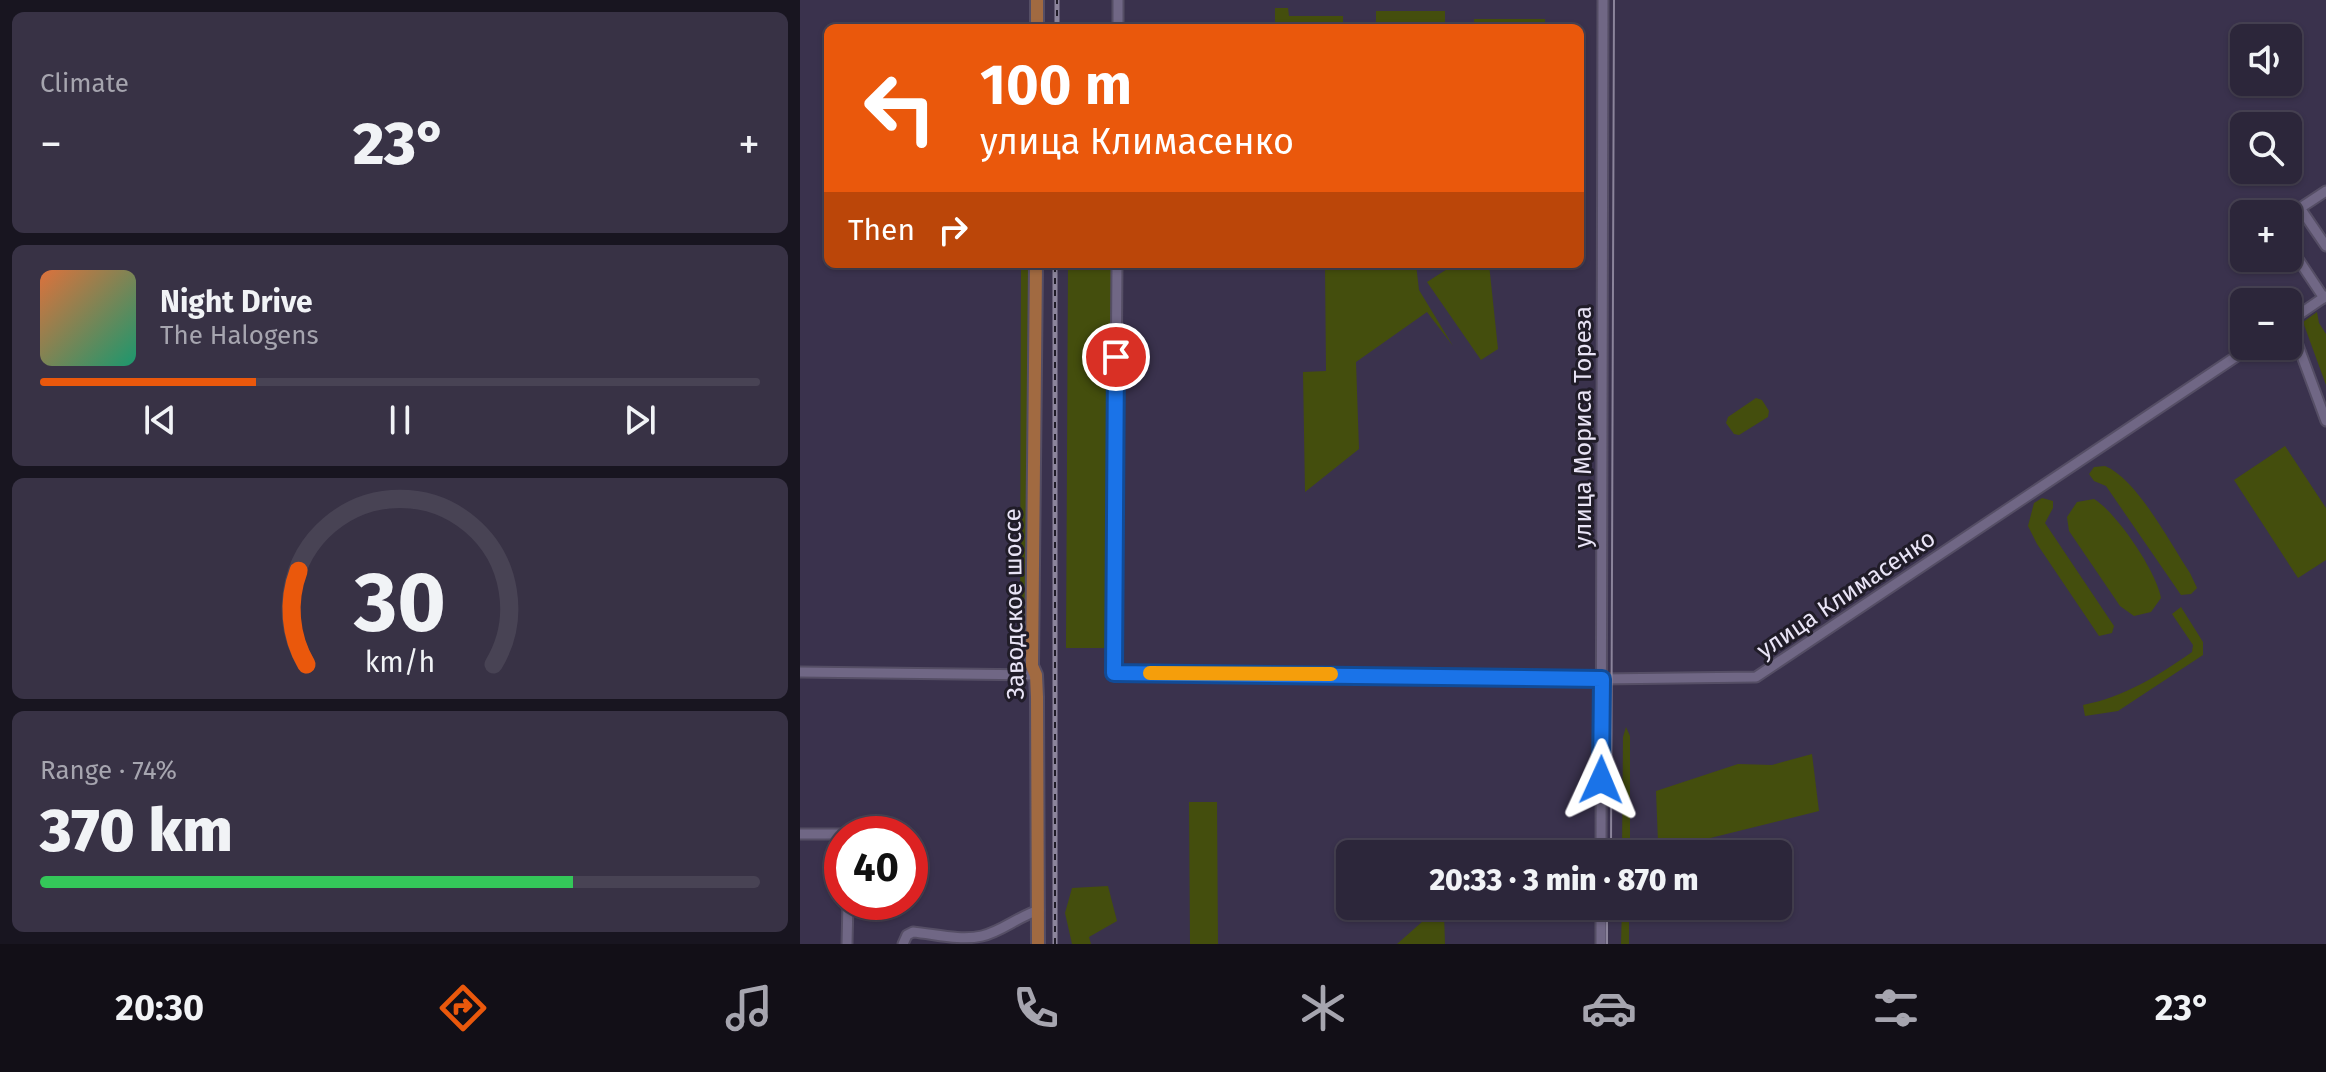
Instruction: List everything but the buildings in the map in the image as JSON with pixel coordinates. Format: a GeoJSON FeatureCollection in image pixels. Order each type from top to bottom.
{"type":"FeatureCollection","features":[{"type":"Feature","properties":{"kind":"main road"},"geometry":{"type":"LineString","coordinates":[[1037,0],[1037,24]]}},
{"type":"Feature","properties":{"kind":"main road","name":"Заводское шоссе"},"geometry":{"type":"LineString","coordinates":[[1036,268],[1032,666],[1036,675],[1038,944]]}},
{"type":"Feature","properties":{"kind":"street"},"geometry":{"type":"LineString","coordinates":[[1118,0],[1118,24]]}},
{"type":"Feature","properties":{"kind":"street","name":"улица Мориса Тореза"},"geometry":{"type":"LineString","coordinates":[[1601,840],[1603,0]]}},
{"type":"Feature","properties":{"kind":"street"},"geometry":{"type":"LineString","coordinates":[[2302,207],[2326,191]]}},
{"type":"Feature","properties":{"kind":"street"},"geometry":{"type":"LineString","coordinates":[[2302,211],[2326,246]]}},
{"type":"Feature","properties":{"kind":"street"},"geometry":{"type":"LineString","coordinates":[[2302,264],[2325,297],[2302,313]]}},
{"type":"Feature","properties":{"kind":"street","name":"улица Климасенко"},"geometry":{"type":"LineString","coordinates":[[1117,268],[1114,673],[1602,679],[1756,677],[2231,360]]}},
{"type":"Feature","properties":{"kind":"street"},"geometry":{"type":"LineString","coordinates":[[2302,358],[2326,421]]}},
{"type":"Feature","properties":{"kind":"street"},"geometry":{"type":"LineString","coordinates":[[800,672],[1036,675]]}},
{"type":"Feature","properties":{"kind":"street"},"geometry":{"type":"LineString","coordinates":[[800,834],[824,834]]}},
{"type":"Feature","properties":{"kind":"street"},"geometry":{"type":"LineString","coordinates":[[903,944],[907,935],[913,932],[983,936],[1021,915],[1039,910]]}},
{"type":"Feature","properties":{"kind":"street"},"geometry":{"type":"LineString","coordinates":[[847,944],[848,920]]}},
{"type":"Feature","properties":{"kind":"street"},"geometry":{"type":"LineString","coordinates":[[1601,920],[1601,944]]}},
{"type":"Feature","properties":{"kind":"green space"},"geometry":{"type":"Polygon","coordinates":[[[1275,8],[1288,8],[1289,16],[1343,16],[1343,24],[1275,24],[1275,8]]]}},
{"type":"Feature","properties":{"kind":"green space"},"geometry":{"type":"Polygon","coordinates":[[[1376,11],[1445,11],[1445,24],[1376,24],[1376,11]]]}},
{"type":"Feature","properties":{"kind":"green space"},"geometry":{"type":"Polygon","coordinates":[[[1474,19],[1545,19],[1545,24],[1474,24],[1474,19]]]}},
{"type":"Feature","properties":{"kind":"green space"},"geometry":{"type":"Polygon","coordinates":[[[1021,268],[1028,268],[1027,653],[1020,653],[1021,268]]]}},
{"type":"Feature","properties":{"kind":"green space"},"geometry":{"type":"Polygon","coordinates":[[[1068,268],[1111,268],[1109,648],[1066,648],[1068,268]]]}},
{"type":"Feature","properties":{"kind":"green space"},"geometry":{"type":"Polygon","coordinates":[[[1325,268],[1416,268],[1419,290],[1453,346],[1427,312],[1356,362],[1359,449],[1305,492],[1303,372],[1326,371],[1325,268]]]}},
{"type":"Feature","properties":{"kind":"green space"},"geometry":{"type":"Polygon","coordinates":[[[1449,268],[1489,268],[1498,349],[1481,360],[1427,282],[1449,268]]]}},
{"type":"Feature","properties":{"kind":"green space"},"geometry":{"type":"Polygon","coordinates":[[[2317,312],[2326,334],[2326,385],[2303,322],[2317,312]]]}},
{"type":"Feature","properties":{"kind":"green space"},"geometry":{"type":"Polygon","coordinates":[[[1756,398],[1762,400],[1769,411],[1768,417],[1739,435],[1734,434],[1726,423],[1728,417],[1756,398]]]}},
{"type":"Feature","properties":{"kind":"green space"},"geometry":{"type":"Polygon","coordinates":[[[2285,446],[2326,508],[2326,560],[2298,578],[2234,480],[2285,446]]]}},
{"type":"Feature","properties":{"kind":"green space"},"geometry":{"type":"Polygon","coordinates":[[[2105,466],[2129,484],[2152,513],[2190,573],[2197,588],[2191,594],[2181,595],[2106,486],[2094,481],[2089,474],[2094,467],[2105,466]]]}},
{"type":"Feature","properties":{"kind":"green space"},"geometry":{"type":"Polygon","coordinates":[[[2042,498],[2053,501],[2045,523],[2114,626],[2112,633],[2099,636],[2037,544],[2028,526],[2034,503],[2042,498]]]}},
{"type":"Feature","properties":{"kind":"green space"},"geometry":{"type":"Polygon","coordinates":[[[2094,499],[2124,529],[2152,573],[2161,598],[2151,612],[2134,616],[2120,606],[2069,531],[2067,517],[2077,502],[2094,499]]]}},
{"type":"Feature","properties":{"kind":"green space"},"geometry":{"type":"Polygon","coordinates":[[[2181,607],[2203,642],[2203,655],[2118,711],[2085,716],[2083,705],[2113,697],[2140,684],[2192,652],[2193,645],[2172,614],[2181,607]]]}},
{"type":"Feature","properties":{"kind":"green space"},"geometry":{"type":"Polygon","coordinates":[[[1626,727],[1630,736],[1630,840],[1622,840],[1623,737],[1626,727]]]}},
{"type":"Feature","properties":{"kind":"green space"},"geometry":{"type":"Polygon","coordinates":[[[1812,754],[1819,811],[1702,840],[1658,840],[1656,791],[1738,764],[1772,765],[1812,754]]]}},
{"type":"Feature","properties":{"kind":"green space"},"geometry":{"type":"Polygon","coordinates":[[[1189,802],[1217,802],[1218,944],[1190,944],[1189,802]]]}},
{"type":"Feature","properties":{"kind":"green space"},"geometry":{"type":"Polygon","coordinates":[[[1108,886],[1117,921],[1089,937],[1091,944],[1072,944],[1065,913],[1072,888],[1108,886]]]}},
{"type":"Feature","properties":{"kind":"green space"},"geometry":{"type":"Polygon","coordinates":[[[1424,920],[1444,920],[1445,944],[1397,944],[1424,920]]]}},
{"type":"Feature","properties":{"kind":"green space"},"geometry":{"type":"Polygon","coordinates":[[[1622,920],[1629,920],[1629,944],[1621,944],[1622,920]]]}},
{"type":"Feature","properties":{"kind":"tram line"},"geometry":{"type":"LineString","coordinates":[[1611,840],[1614,0]]}},
{"type":"Feature","properties":{"kind":"tram line"},"geometry":{"type":"LineString","coordinates":[[1607,920],[1607,944]]}},
{"type":"Feature","properties":{"kind":"railway"},"geometry":{"type":"LineString","coordinates":[[1057,0],[1057,24]]}},
{"type":"Feature","properties":{"kind":"railway"},"geometry":{"type":"LineString","coordinates":[[1055,268],[1055,944]]}},
{"type":"Feature","properties":{"kind":"slow traffic"},"geometry":{"type":"LineString","coordinates":[[1150,673],[1256,676],[1331,674]]}},
{"type":"Feature","properties":{"kind":"route"},"geometry":{"type":"LineString","coordinates":[[1116,357],[1114,673],[1256,676],[1396,674],[1602,679],[1601,780]]}}]}
